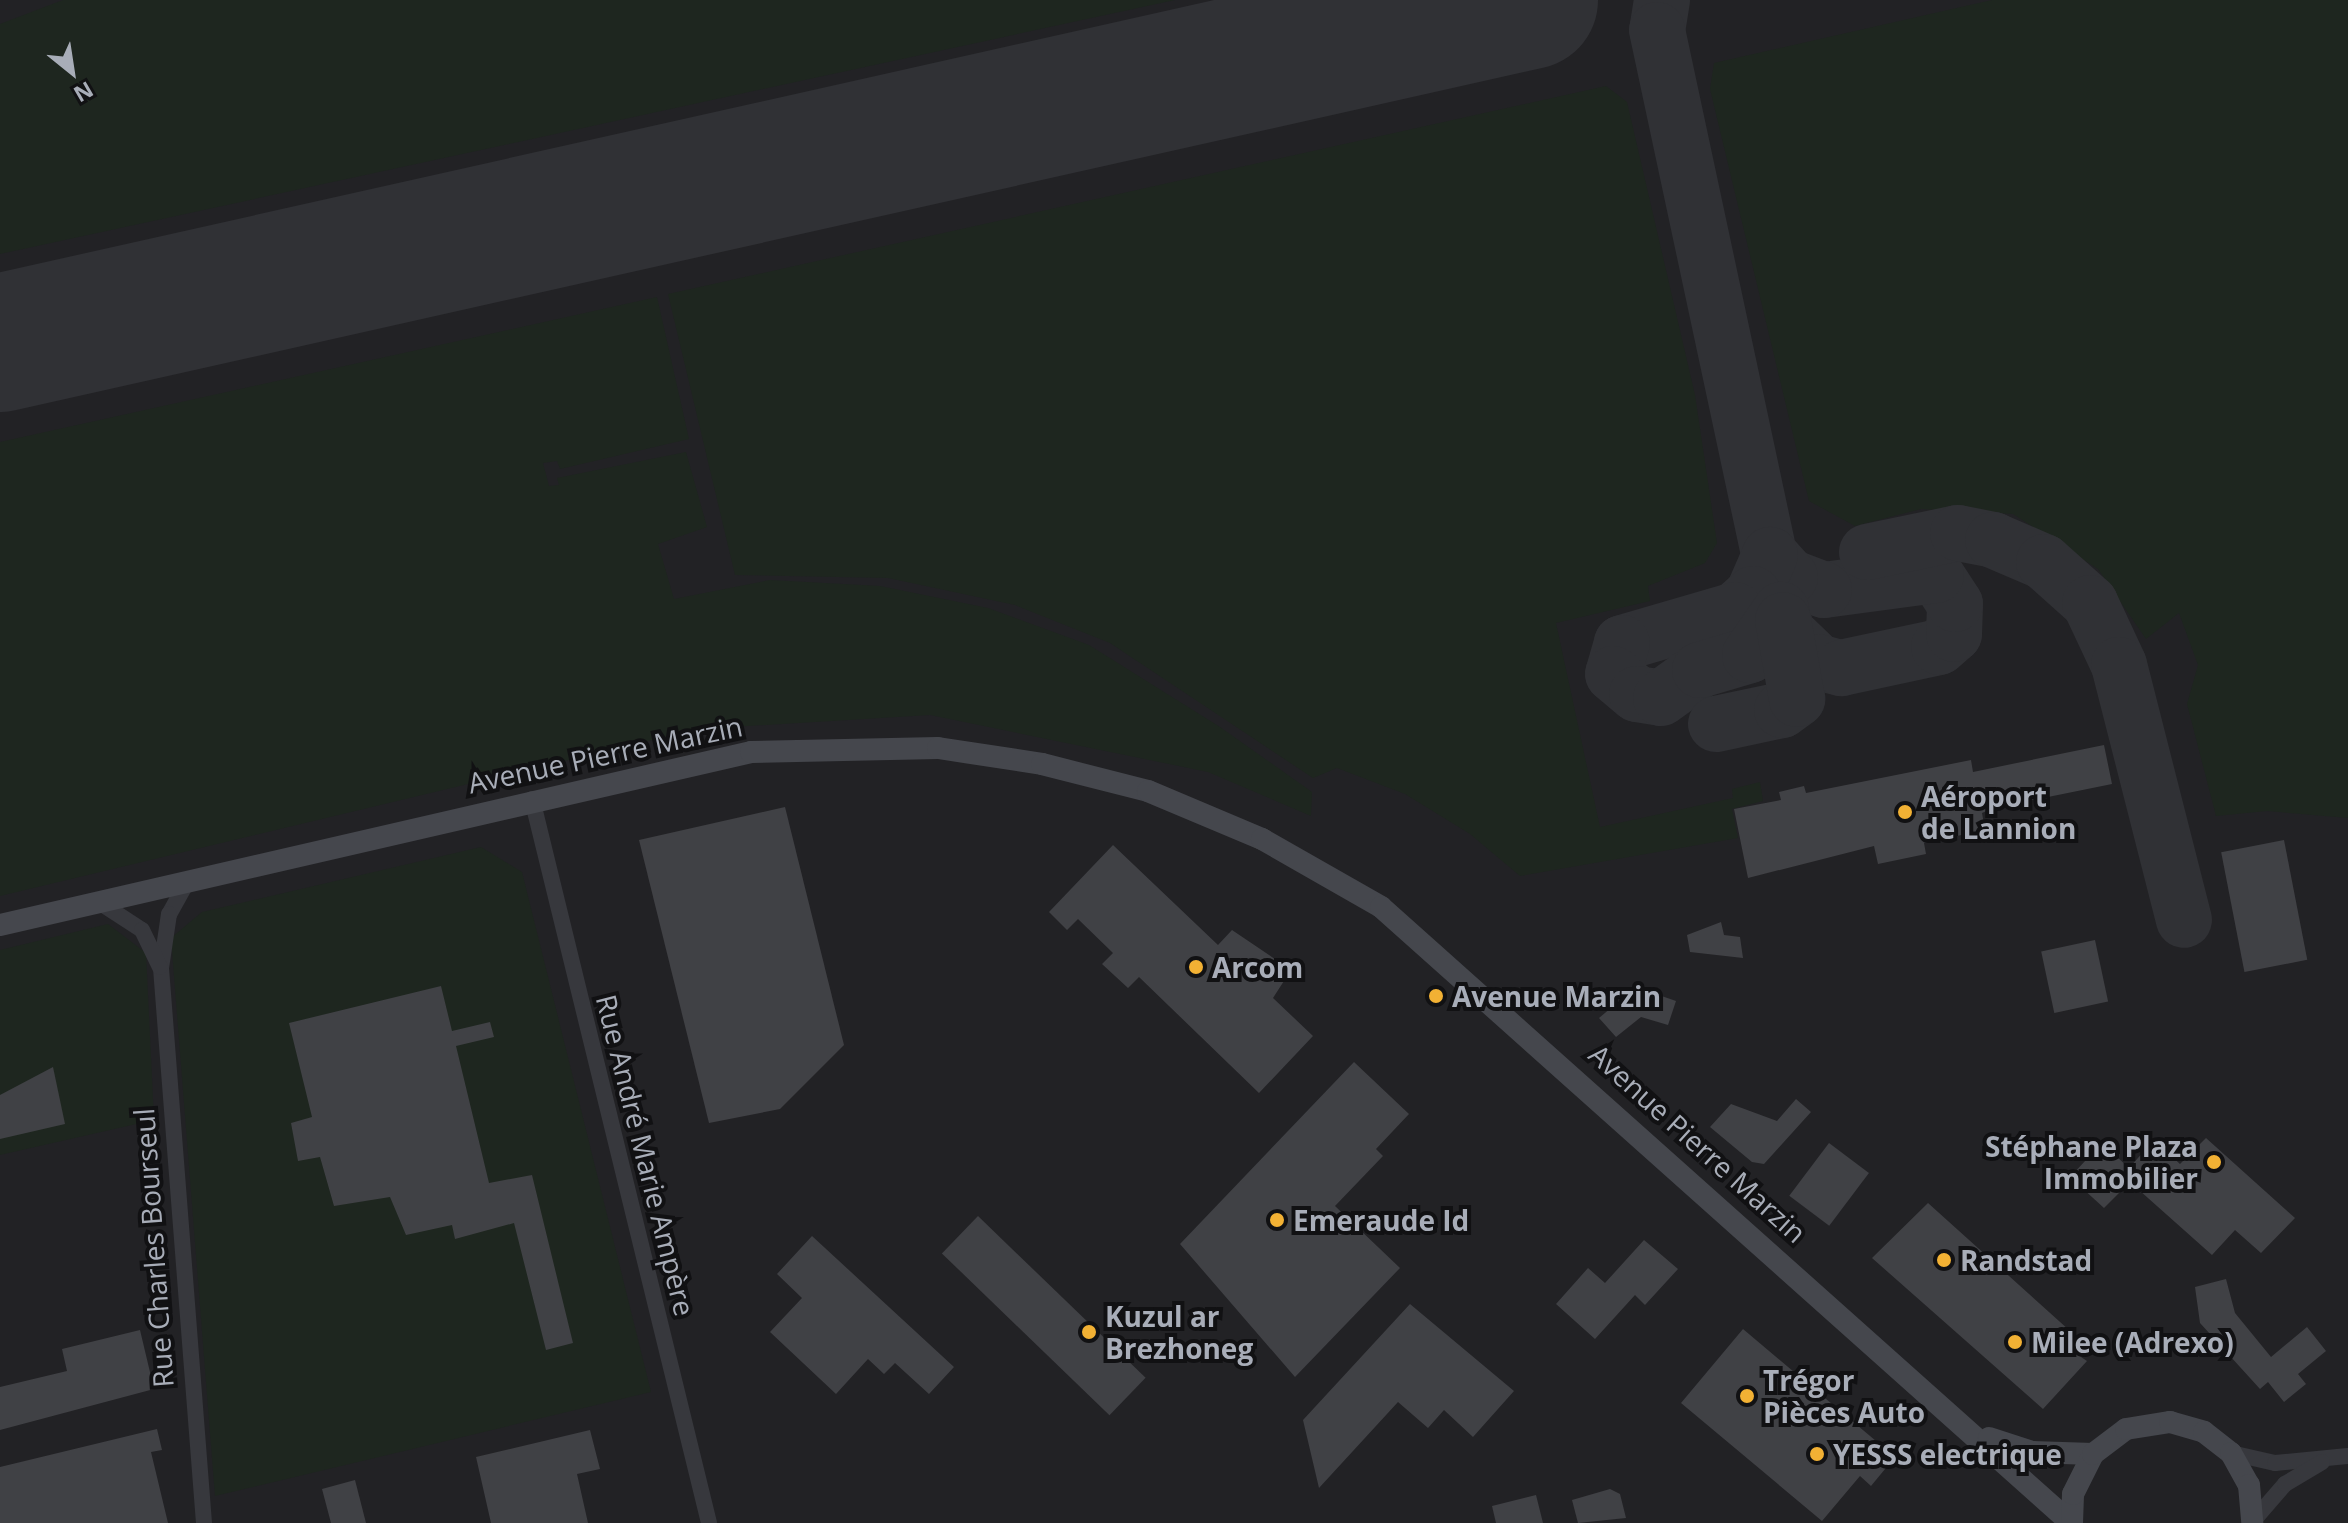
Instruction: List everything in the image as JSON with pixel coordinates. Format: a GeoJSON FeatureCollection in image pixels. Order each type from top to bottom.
{"type":"FeatureCollection","features":[{"type":"Feature","properties":{"kind":"main road","name":"Avenue Pierre Marzin"},"geometry":{"type":"LineString","coordinates":[[0,925],[532,799],[751,752],[885,745],[1096,776],[1262,839],[1381,907],[1480,987],[1977,1433],[2071,1523]]}},
{"type":"Feature","properties":{"kind":"main road"},"geometry":{"type":"LineString","coordinates":[[2071,1523],[2077,1479],[2093,1454],[2126,1429],[2170,1422],[2204,1432],[2231,1453],[2249,1485],[2253,1522]]}},
{"type":"Feature","properties":{"kind":"main road"},"geometry":{"type":"LineString","coordinates":[[1977,1433],[2032,1452],[2093,1454]]}},
{"type":"Feature","properties":{"kind":"street","name":"Rue André Marie Ampère"},"geometry":{"type":"LineString","coordinates":[[532,799],[709,1523]]}},
{"type":"Feature","properties":{"kind":"street","name":"Rue Charles Bourseul"},"geometry":{"type":"LineString","coordinates":[[187,882],[169,914],[161,968],[204,1523]]}},
{"type":"Feature","properties":{"kind":"street","name":"Rue Charles Bourseul"},"geometry":{"type":"LineString","coordinates":[[99,902],[142,930],[161,968]]}},
{"type":"Feature","properties":{"kind":"street"},"geometry":{"type":"LineString","coordinates":[[2231,1453],[2275,1463],[2348,1456]]}},
{"type":"Feature","properties":{"kind":"street"},"geometry":{"type":"LineString","coordinates":[[2253,1522],[2285,1484],[2326,1459]]}},
{"type":"Feature","properties":{"kind":"shaded area"},"geometry":{"type":"Polygon","coordinates":[[[0,0],[2348,0],[2348,1523],[0,1523],[0,0]]]}},
{"type":"Feature","properties":{"kind":"shaded area"},"geometry":{"type":"Polygon","coordinates":[[[63,0],[1175,0],[0,254],[0,24],[63,0]]]}},
{"type":"Feature","properties":{"kind":"shaded area"},"geometry":{"type":"Polygon","coordinates":[[[1992,0],[2348,0],[2348,818],[2267,811],[2216,816],[2187,704],[2198,665],[2179,613],[2146,639],[2098,569],[2013,514],[1921,509],[1855,526],[1809,501],[1710,89],[1714,63],[1992,0]]]}},
{"type":"Feature","properties":{"kind":"shaded area"},"geometry":{"type":"Polygon","coordinates":[[[1606,86],[1627,102],[1695,395],[1717,543],[1705,563],[1648,586],[1650,601],[1556,623],[1600,827],[1733,798],[1732,789],[1760,782],[1763,801],[1732,809],[1738,838],[1520,876],[1470,834],[1405,794],[1337,768],[1313,778],[1110,643],[1015,605],[888,578],[735,575],[668,294],[1606,86]]]}},
{"type":"Feature","properties":{"kind":"shaded area"},"geometry":{"type":"Polygon","coordinates":[[[657,297],[689,439],[560,469],[557,461],[543,463],[549,486],[559,485],[557,478],[686,452],[707,527],[658,544],[674,599],[770,580],[880,586],[988,608],[1089,645],[1220,727],[1312,792],[1311,816],[1208,772],[930,715],[698,729],[0,896],[0,442],[657,297]]]}},
{"type":"Feature","properties":{"kind":"shaded area"},"geometry":{"type":"Polygon","coordinates":[[[481,847],[522,872],[651,1392],[215,1496],[171,938],[202,912],[481,847]]]}},
{"type":"Feature","properties":{"kind":"shaded area"},"geometry":{"type":"Polygon","coordinates":[[[108,924],[146,953],[154,1120],[0,1155],[0,950],[108,924]]]}},
{"type":"Feature","properties":{"kind":"building","name":"Aéroport de Lannion"},"geometry":{"type":"Polygon","coordinates":[[[2104,745],[2112,784],[1993,808],[1982,813],[1985,830],[1924,843],[1926,854],[1878,864],[1874,846],[1748,878],[1734,809],[1781,800],[1779,792],[1804,786],[1806,793],[1971,760],[1973,772],[2104,745]]]}},
{"type":"Feature","properties":{"kind":"building"},"geometry":{"type":"Polygon","coordinates":[[[785,807],[844,1045],[780,1109],[709,1123],[639,840],[785,807]]]}},
{"type":"Feature","properties":{"kind":"building"},"geometry":{"type":"Polygon","coordinates":[[[2284,840],[2307,960],[2244,972],[2221,852],[2284,840]]]}},
{"type":"Feature","properties":{"kind":"building","name":"Arcom"},"geometry":{"type":"Polygon","coordinates":[[[1113,845],[1218,945],[1232,930],[1291,970],[1273,998],[1313,1036],[1259,1093],[1139,977],[1128,988],[1102,964],[1113,953],[1078,919],[1067,930],[1049,912],[1113,845]]]}},
{"type":"Feature","properties":{"kind":"building"},"geometry":{"type":"Polygon","coordinates":[[[1721,922],[1724,935],[1740,937],[1743,958],[1690,952],[1687,935],[1721,922]]]}},
{"type":"Feature","properties":{"kind":"building"},"geometry":{"type":"Polygon","coordinates":[[[2095,940],[2108,1002],[2054,1013],[2041,951],[2095,940]]]}},
{"type":"Feature","properties":{"kind":"building"},"geometry":{"type":"Polygon","coordinates":[[[441,986],[452,1031],[490,1022],[494,1037],[456,1046],[489,1183],[532,1175],[573,1343],[546,1350],[514,1223],[455,1239],[452,1225],[406,1235],[390,1197],[334,1206],[320,1157],[298,1161],[291,1123],[312,1117],[289,1023],[441,986]]]}},
{"type":"Feature","properties":{"kind":"building"},"geometry":{"type":"Polygon","coordinates":[[[1653,993],[1676,1001],[1668,1025],[1641,1017],[1616,1037],[1599,1018],[1618,1002],[1653,993]]]}},
{"type":"Feature","properties":{"kind":"building","name":"Emeraude Id"},"geometry":{"type":"Polygon","coordinates":[[[1354,1062],[1409,1114],[1376,1149],[1383,1156],[1335,1206],[1400,1268],[1295,1377],[1180,1244],[1354,1062]]]}},
{"type":"Feature","properties":{"kind":"building"},"geometry":{"type":"Polygon","coordinates":[[[53,1067],[65,1124],[0,1139],[0,1095],[53,1067]]]}},
{"type":"Feature","properties":{"kind":"building"},"geometry":{"type":"Polygon","coordinates":[[[1796,1099],[1811,1112],[1764,1164],[1752,1162],[1710,1127],[1731,1104],[1777,1121],[1796,1099]]]}},
{"type":"Feature","properties":{"kind":"building"},"geometry":{"type":"Polygon","coordinates":[[[2206,1138],[2295,1218],[2261,1253],[2235,1230],[2212,1255],[2130,1182],[2104,1208],[2070,1177],[2102,1143],[2129,1168],[2154,1140],[2180,1164],[2206,1138]]]}},
{"type":"Feature","properties":{"kind":"building"},"geometry":{"type":"Polygon","coordinates":[[[1829,1143],[1869,1173],[1829,1226],[1789,1196],[1829,1143]]]}},
{"type":"Feature","properties":{"kind":"building"},"geometry":{"type":"Polygon","coordinates":[[[1928,1203],[2089,1348],[2081,1357],[2087,1361],[2043,1409],[1872,1258],[1928,1203]]]}},
{"type":"Feature","properties":{"kind":"building"},"geometry":{"type":"Polygon","coordinates":[[[978,1216],[1146,1378],[1109,1415],[942,1253],[978,1216]]]}},
{"type":"Feature","properties":{"kind":"building"},"geometry":{"type":"Polygon","coordinates":[[[812,1236],[954,1367],[929,1394],[895,1363],[884,1374],[868,1359],[836,1394],[770,1332],[802,1298],[777,1274],[812,1236]]]}},
{"type":"Feature","properties":{"kind":"building"},"geometry":{"type":"Polygon","coordinates":[[[1644,1240],[1678,1269],[1645,1305],[1635,1295],[1595,1339],[1556,1304],[1588,1268],[1605,1283],[1644,1240]]]}},
{"type":"Feature","properties":{"kind":"building"},"geometry":{"type":"Polygon","coordinates":[[[2226,1279],[2235,1313],[2271,1357],[2307,1327],[2326,1351],[2298,1374],[2306,1384],[2284,1402],[2268,1382],[2260,1389],[2200,1323],[2195,1287],[2226,1279]]]}},
{"type":"Feature","properties":{"kind":"building"},"geometry":{"type":"Polygon","coordinates":[[[1410,1304],[1514,1391],[1473,1437],[1444,1410],[1428,1428],[1398,1402],[1319,1488],[1303,1420],[1410,1304]]]}},
{"type":"Feature","properties":{"kind":"building"},"geometry":{"type":"Polygon","coordinates":[[[1743,1329],[1895,1457],[1871,1486],[1860,1476],[1822,1521],[1681,1403],[1743,1329]]]}},
{"type":"Feature","properties":{"kind":"building"},"geometry":{"type":"Polygon","coordinates":[[[140,1330],[154,1389],[0,1430],[0,1387],[67,1371],[62,1349],[140,1330]]]}},
{"type":"Feature","properties":{"kind":"building"},"geometry":{"type":"Polygon","coordinates":[[[157,1429],[162,1450],[151,1452],[168,1523],[0,1523],[0,1467],[157,1429]]]}},
{"type":"Feature","properties":{"kind":"building"},"geometry":{"type":"Polygon","coordinates":[[[590,1430],[600,1469],[577,1474],[588,1523],[491,1523],[476,1457],[590,1430]]]}},
{"type":"Feature","properties":{"kind":"building"},"geometry":{"type":"Polygon","coordinates":[[[355,1480],[366,1523],[331,1523],[322,1489],[355,1480]]]}},
{"type":"Feature","properties":{"kind":"building"},"geometry":{"type":"Polygon","coordinates":[[[1610,1489],[1620,1494],[1626,1518],[1578,1523],[1572,1500],[1610,1489]]]}},
{"type":"Feature","properties":{"kind":"building"},"geometry":{"type":"Polygon","coordinates":[[[1536,1495],[1543,1523],[1496,1523],[1492,1506],[1536,1495]]]}},
{"type":"Feature","properties":{"kind":"taxiway"},"geometry":{"type":"LineString","coordinates":[[1662,0],[1657,30],[1781,610],[1787,632],[1818,662],[1841,668],[1939,647],[1954,634],[1955,604],[1936,575],[1824,590],[1790,577],[1770,555]]}},
{"type":"Feature","properties":{"kind":"taxiway"},"geometry":{"type":"LineString","coordinates":[[1867,552],[1958,533],[1993,540],[2044,562],[2090,603],[2119,665],[2184,920]]}},
{"type":"Feature","properties":{"kind":"taxiway"},"geometry":{"type":"LineString","coordinates":[[1770,555],[1753,594],[1735,610],[1622,643],[1613,674],[1637,694],[1661,698],[1700,670],[1750,655],[1781,610]]}},
{"type":"Feature","properties":{"kind":"taxiway"},"geometry":{"type":"LineString","coordinates":[[1716,724],[1782,710],[1797,699],[1783,620]]}},
{"type":"Feature","properties":{"kind":"runway"},"geometry":{"type":"LineString","coordinates":[[0,343],[1529,0]]}},
{"type":"Feature","properties":{"kind":"place","name":"Aéroport de Lannion"},"geometry":{"type":"Point","coordinates":[1905,812]}},
{"type":"Feature","properties":{"kind":"place","name":"Arcom"},"geometry":{"type":"Point","coordinates":[1196,967]}},
{"type":"Feature","properties":{"kind":"place","name":"Avenue Marzin"},"geometry":{"type":"Point","coordinates":[1436,996]}},
{"type":"Feature","properties":{"kind":"place","name":"Stéphane Plaza Immobilier"},"geometry":{"type":"Point","coordinates":[2214,1162]}},
{"type":"Feature","properties":{"kind":"place","name":"Emeraude Id"},"geometry":{"type":"Point","coordinates":[1277,1220]}},
{"type":"Feature","properties":{"kind":"place","name":"Randstad"},"geometry":{"type":"Point","coordinates":[1944,1260]}},
{"type":"Feature","properties":{"kind":"place","name":"Kuzul ar Brezhoneg"},"geometry":{"type":"Point","coordinates":[1089,1332]}},
{"type":"Feature","properties":{"kind":"place","name":"Milee (Adrexo)"},"geometry":{"type":"Point","coordinates":[2015,1342]}},
{"type":"Feature","properties":{"kind":"place","name":"Trégor Pièces Auto"},"geometry":{"type":"Point","coordinates":[1747,1396]}},
{"type":"Feature","properties":{"kind":"place","name":"YESSS electrique"},"geometry":{"type":"Point","coordinates":[1817,1454]}}]}
